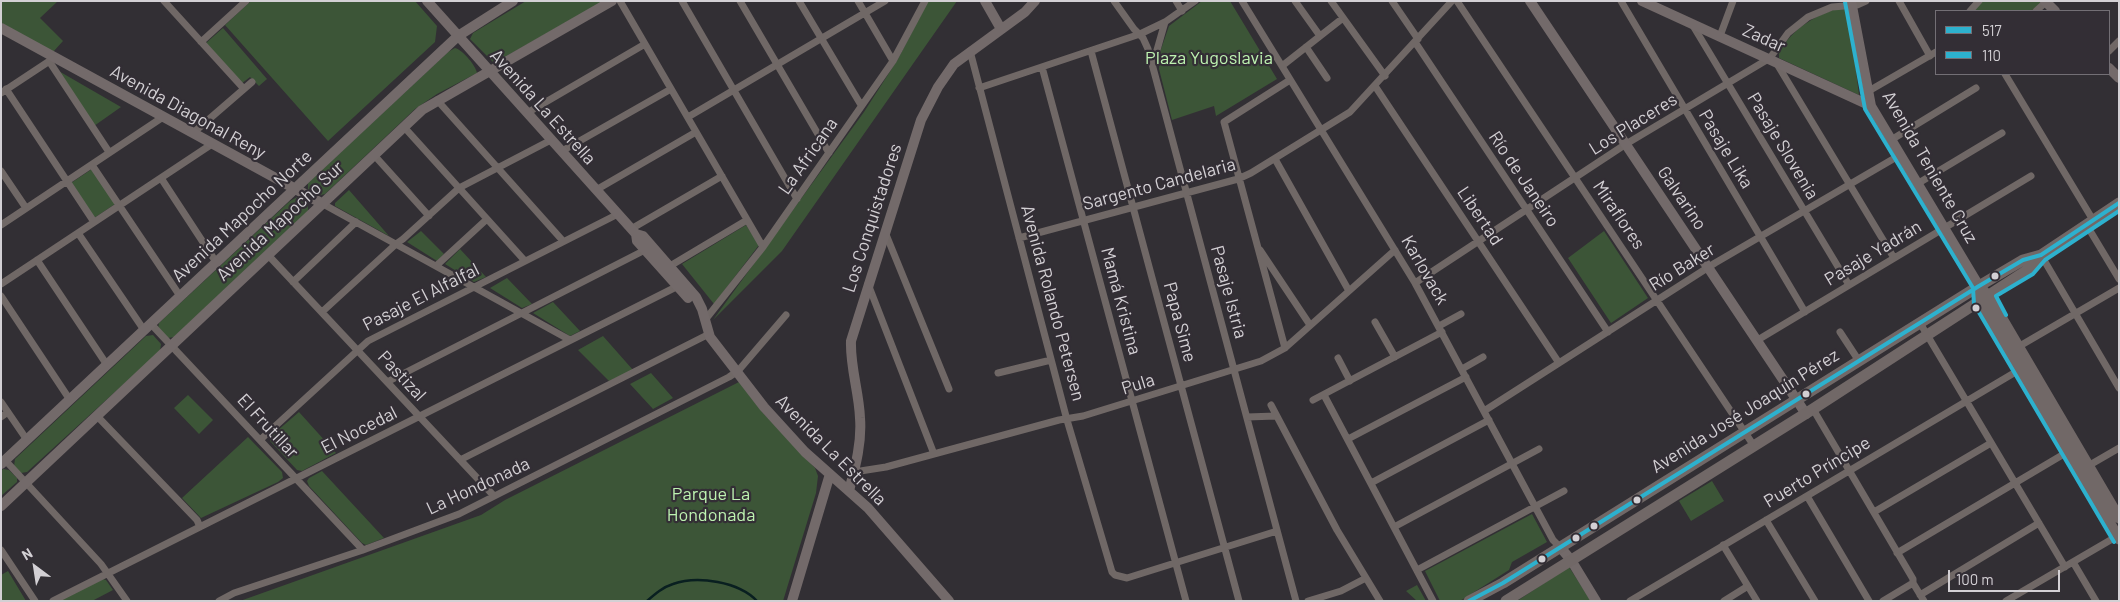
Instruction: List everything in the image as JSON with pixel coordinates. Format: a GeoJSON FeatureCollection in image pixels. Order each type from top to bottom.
{"type":"FeatureCollection","features":[{"type":"Feature","properties":{"kind":"main road","name":"Avenida José Joaquín Pérez"},"geometry":{"type":"LineString","coordinates":[[1506,601],[1809,411],[1927,334],[1982,294],[2022,260],[2041,255],[2119,203]]}},
{"type":"Feature","properties":{"kind":"main road","name":"Avenida José Joaquín Pérez"},"geometry":{"type":"LineString","coordinates":[[1469,601],[1501,584],[1920,323],[1982,294]]}},
{"type":"Feature","properties":{"kind":"main road","name":"Avenida Teniente Cruz"},"geometry":{"type":"LineString","coordinates":[[1982,294],[2005,345],[2019,370],[2072,449],[2088,466],[2119,518]]}},
{"type":"Feature","properties":{"kind":"main road","name":"Avenida Teniente Cruz"},"geometry":{"type":"LineString","coordinates":[[1982,294],[2018,347],[2118,537]]}},
{"type":"Feature","properties":{"kind":"main road"},"geometry":{"type":"LineString","coordinates":[[1680,473],[1688,487]]}},
{"type":"Feature","properties":{"kind":"main road"},"geometry":{"type":"LineString","coordinates":[[1479,601],[1501,584]]}},
{"type":"Feature","properties":{"kind":"street"},"geometry":{"type":"LineString","coordinates":[[164,1],[244,89]]}},
{"type":"Feature","properties":{"kind":"street","name":"Avenida La Estrella"},"geometry":{"type":"LineString","coordinates":[[427,1],[633,231],[637,241],[704,317]]}},
{"type":"Feature","properties":{"kind":"street","name":"Avenida Mapocho Sur"},"geometry":{"type":"LineString","coordinates":[[1,506],[422,110],[612,1]]}},
{"type":"Feature","properties":{"kind":"street"},"geometry":{"type":"LineString","coordinates":[[620,1],[763,247]]}},
{"type":"Feature","properties":{"kind":"street"},"geometry":{"type":"LineString","coordinates":[[682,1],[797,199]]}},
{"type":"Feature","properties":{"kind":"street"},"geometry":{"type":"LineString","coordinates":[[740,1],[829,153]]}},
{"type":"Feature","properties":{"kind":"street"},"geometry":{"type":"LineString","coordinates":[[799,1],[861,105]]}},
{"type":"Feature","properties":{"kind":"street"},"geometry":{"type":"LineString","coordinates":[[858,1],[893,61]]}},
{"type":"Feature","properties":{"kind":"street"},"geometry":{"type":"LineString","coordinates":[[688,117],[885,1]]}},
{"type":"Feature","properties":{"kind":"street","name":"La Africana"},"geometry":{"type":"LineString","coordinates":[[704,317],[763,247],[797,199],[893,61],[925,1]]}},
{"type":"Feature","properties":{"kind":"street"},"geometry":{"type":"LineString","coordinates":[[985,1],[1001,29]]}},
{"type":"Feature","properties":{"kind":"street","name":"Los Conquistadores"},"geometry":{"type":"LineString","coordinates":[[849,492],[859,448],[860,419],[851,356],[851,341],[925,112],[943,78],[954,64],[1025,12],[1035,1]]}},
{"type":"Feature","properties":{"kind":"street","name":"Pasaje Istria"},"geometry":{"type":"LineString","coordinates":[[1114,1],[1146,42],[1296,601]]}},
{"type":"Feature","properties":{"kind":"street"},"geometry":{"type":"LineString","coordinates":[[1176,1],[1182,11]]}},
{"type":"Feature","properties":{"kind":"street"},"geometry":{"type":"LineString","coordinates":[[979,88],[1140,34],[1166,22],[1195,1]]}},
{"type":"Feature","properties":{"kind":"street","name":"Karlovack"},"geometry":{"type":"LineString","coordinates":[[1242,1],[1415,283],[1554,540],[1571,560],[1596,601]]}},
{"type":"Feature","properties":{"kind":"street"},"geometry":{"type":"LineString","coordinates":[[1295,1],[1320,36]]}},
{"type":"Feature","properties":{"kind":"street"},"geometry":{"type":"LineString","coordinates":[[1331,1],[1385,76]]}},
{"type":"Feature","properties":{"kind":"street","name":"Río de Janeiro"},"geometry":{"type":"LineString","coordinates":[[1392,1],[1608,332]]}},
{"type":"Feature","properties":{"kind":"street","name":"Sargento Candelaria"},"geometry":{"type":"LineString","coordinates":[[1019,238],[1238,179],[1276,159],[1350,112],[1452,1]]}},
{"type":"Feature","properties":{"kind":"street","name":"Miraflores"},"geometry":{"type":"LineString","coordinates":[[1457,1],[1754,446]]}},
{"type":"Feature","properties":{"kind":"street","name":"Galvarino"},"geometry":{"type":"LineString","coordinates":[[1530,1],[1756,341],[1797,401],[1809,411]]}},
{"type":"Feature","properties":{"kind":"street","name":"Pasaje Lika"},"geometry":{"type":"LineString","coordinates":[[1621,1],[1805,312]]}},
{"type":"Feature","properties":{"kind":"street","name":"Zadar"},"geometry":{"type":"LineString","coordinates":[[1642,1],[1871,106]]}},
{"type":"Feature","properties":{"kind":"street"},"geometry":{"type":"LineString","coordinates":[[1720,36],[1733,1]]}},
{"type":"Feature","properties":{"kind":"street","name":"Los Placeres"},"geometry":{"type":"LineString","coordinates":[[1415,283],[1626,144],[1773,60],[1788,34],[1808,17],[1832,7],[1851,3],[1857,5],[1866,1]]}},
{"type":"Feature","properties":{"kind":"street"},"geometry":{"type":"LineString","coordinates":[[1867,92],[1933,54],[1899,1]]}},
{"type":"Feature","properties":{"kind":"street"},"geometry":{"type":"LineString","coordinates":[[1971,10],[1980,1]]}},
{"type":"Feature","properties":{"kind":"street"},"geometry":{"type":"LineString","coordinates":[[201,42],[242,2]]}},
{"type":"Feature","properties":{"kind":"street","name":"Avenida Mapocho Norte"},"geometry":{"type":"LineString","coordinates":[[3,462],[458,36],[510,2]]}},
{"type":"Feature","properties":{"kind":"street","name":"Avenida Teniente Cruz"},"geometry":{"type":"LineString","coordinates":[[1851,3],[1871,106],[1982,294]]}},
{"type":"Feature","properties":{"kind":"street"},"geometry":{"type":"LineString","coordinates":[[1282,66],[1343,18]]}},
{"type":"Feature","properties":{"kind":"street"},"geometry":{"type":"LineString","coordinates":[[1152,64],[1166,22]]}},
{"type":"Feature","properties":{"kind":"street","name":"Pasaje Slovenia"},"geometry":{"type":"LineString","coordinates":[[1691,23],[1849,285]]}},
{"type":"Feature","properties":{"kind":"street","name":"Avenida Diagonal Reny"},"geometry":{"type":"LineString","coordinates":[[3,31],[570,340]]}},
{"type":"Feature","properties":{"kind":"street"},"geometry":{"type":"LineString","coordinates":[[2110,50],[2119,41]]}},
{"type":"Feature","properties":{"kind":"street"},"geometry":{"type":"LineString","coordinates":[[527,113],[645,44]]}},
{"type":"Feature","properties":{"kind":"street"},"geometry":{"type":"LineString","coordinates":[[1306,47],[1327,78]]}},
{"type":"Feature","properties":{"kind":"street","name":"Avenida Rolando Petersen"},"geometry":{"type":"LineString","coordinates":[[970,51],[1067,420],[1108,562],[1115,576],[1127,578],[1176,563]]}},
{"type":"Feature","properties":{"kind":"street","name":"Papa Sime"},"geometry":{"type":"LineString","coordinates":[[1092,51],[1239,601]]}},
{"type":"Feature","properties":{"kind":"street"},"geometry":{"type":"LineString","coordinates":[[94,222],[4,91],[52,59],[110,152]]}},
{"type":"Feature","properties":{"kind":"street"},"geometry":{"type":"LineString","coordinates":[[1773,60],[1894,258]]}},
{"type":"Feature","properties":{"kind":"street","name":"Mamá Kristina"},"geometry":{"type":"LineString","coordinates":[[1042,67],[1186,601]]}},
{"type":"Feature","properties":{"kind":"street"},"geometry":{"type":"LineString","coordinates":[[2110,69],[2119,78]]}},
{"type":"Feature","properties":{"kind":"street"},"geometry":{"type":"LineString","coordinates":[[2007,75],[2119,279]]}},
{"type":"Feature","properties":{"kind":"street"},"geometry":{"type":"LineString","coordinates":[[1285,348],[1224,122],[1290,80]]}},
{"type":"Feature","properties":{"kind":"street"},"geometry":{"type":"LineString","coordinates":[[193,133],[252,82]]}},
{"type":"Feature","properties":{"kind":"street","name":"Libertad"},"geometry":{"type":"LineString","coordinates":[[1375,86],[1559,363]]}},
{"type":"Feature","properties":{"kind":"street"},"geometry":{"type":"LineString","coordinates":[[1891,140],[1976,88]]}},
{"type":"Feature","properties":{"kind":"street"},"geometry":{"type":"LineString","coordinates":[[562,151],[671,89]]}},
{"type":"Feature","properties":{"kind":"street"},"geometry":{"type":"LineString","coordinates":[[437,100],[563,242]]}},
{"type":"Feature","properties":{"kind":"street"},"geometry":{"type":"LineString","coordinates":[[1,225],[163,117]]}},
{"type":"Feature","properties":{"kind":"street"},"geometry":{"type":"LineString","coordinates":[[404,127],[525,261]]}},
{"type":"Feature","properties":{"kind":"street"},"geometry":{"type":"LineString","coordinates":[[596,190],[696,132]]}},
{"type":"Feature","properties":{"kind":"street"},"geometry":{"type":"LineString","coordinates":[[1917,184],[2002,133]]}},
{"type":"Feature","properties":{"kind":"street"},"geometry":{"type":"LineString","coordinates":[[322,312],[459,188],[551,140]]}},
{"type":"Feature","properties":{"kind":"street"},"geometry":{"type":"LineString","coordinates":[[1,284],[212,144]]}},
{"type":"Feature","properties":{"kind":"street","name":"Río Baker"},"geometry":{"type":"LineString","coordinates":[[1484,411],[1708,268],[1900,155]]}},
{"type":"Feature","properties":{"kind":"street"},"geometry":{"type":"LineString","coordinates":[[374,156],[429,216]]}},
{"type":"Feature","properties":{"kind":"street"},"geometry":{"type":"LineString","coordinates":[[1276,159],[1348,291]]}},
{"type":"Feature","properties":{"kind":"street"},"geometry":{"type":"LineString","coordinates":[[92,164],[180,296]]}},
{"type":"Feature","properties":{"kind":"street"},"geometry":{"type":"LineString","coordinates":[[1,171],[26,208]]}},
{"type":"Feature","properties":{"kind":"street"},"geometry":{"type":"LineString","coordinates":[[633,231],[722,176]]}},
{"type":"Feature","properties":{"kind":"street","name":"Pasaje Yadrán"},"geometry":{"type":"LineString","coordinates":[[1756,341],[2032,176]]}},
{"type":"Feature","properties":{"kind":"street"},"geometry":{"type":"LineString","coordinates":[[161,178],[216,262]]}},
{"type":"Feature","properties":{"kind":"street","name":"Pasaje El Alfalfal"},"geometry":{"type":"LineString","coordinates":[[260,440],[368,341],[618,214]]}},
{"type":"Feature","properties":{"kind":"street"},"geometry":{"type":"LineString","coordinates":[[436,266],[487,219]]}},
{"type":"Feature","properties":{"kind":"street"},"geometry":{"type":"LineString","coordinates":[[670,266],[747,220]]}},
{"type":"Feature","properties":{"kind":"street"},"geometry":{"type":"LineString","coordinates":[[293,282],[356,222]]}},
{"type":"Feature","properties":{"kind":"street","name":"Avenida La Estrella"},"geometry":{"type":"LineString","coordinates":[[633,231],[643,236],[696,298],[702,309],[709,334],[771,414],[805,452],[873,514],[949,601]]}},
{"type":"Feature","properties":{"kind":"street"},"geometry":{"type":"LineString","coordinates":[[885,232],[949,389]]}},
{"type":"Feature","properties":{"kind":"street","name":"El Frutillar"},"geometry":{"type":"LineString","coordinates":[[78,233],[147,327],[171,346],[363,550]]}},
{"type":"Feature","properties":{"kind":"street"},"geometry":{"type":"LineString","coordinates":[[1256,246],[1310,325]]}},
{"type":"Feature","properties":{"kind":"street"},"geometry":{"type":"LineString","coordinates":[[387,382],[645,250]]}},
{"type":"Feature","properties":{"kind":"street","name":"Pula"},"geometry":{"type":"LineString","coordinates":[[854,472],[886,467],[1083,416],[1261,361],[1285,348],[1395,250]]}},
{"type":"Feature","properties":{"kind":"street","name":"Pastizal"},"geometry":{"type":"LineString","coordinates":[[268,255],[494,496]]}},
{"type":"Feature","properties":{"kind":"street"},"geometry":{"type":"LineString","coordinates":[[2041,255],[2119,388]]}},
{"type":"Feature","properties":{"kind":"street"},"geometry":{"type":"LineString","coordinates":[[37,260],[107,365]]}},
{"type":"Feature","properties":{"kind":"street"},"geometry":{"type":"LineString","coordinates":[[868,284],[934,454]]}},
{"type":"Feature","properties":{"kind":"street","name":"El Nocedal"},"geometry":{"type":"LineString","coordinates":[[53,601],[678,286]]}},
{"type":"Feature","properties":{"kind":"street"},"geometry":{"type":"LineString","coordinates":[[2005,345],[2018,347],[2119,288]]}},
{"type":"Feature","properties":{"kind":"street"},"geometry":{"type":"LineString","coordinates":[[1,296],[70,400]]}},
{"type":"Feature","properties":{"kind":"street"},"geometry":{"type":"LineString","coordinates":[[738,371],[786,314]]}},
{"type":"Feature","properties":{"kind":"street"},"geometry":{"type":"LineString","coordinates":[[1313,400],[1395,357],[1461,314]]}},
{"type":"Feature","properties":{"kind":"street"},"geometry":{"type":"LineString","coordinates":[[1376,322],[1395,357]]}},
{"type":"Feature","properties":{"kind":"street"},"geometry":{"type":"LineString","coordinates":[[1920,323],[2065,567]]}},
{"type":"Feature","properties":{"kind":"street"},"geometry":{"type":"LineString","coordinates":[[1840,332],[1859,361]]}},
{"type":"Feature","properties":{"kind":"street"},"geometry":{"type":"LineString","coordinates":[[460,460],[709,334]]}},
{"type":"Feature","properties":{"kind":"street"},"geometry":{"type":"LineString","coordinates":[[1462,369],[1483,357]]}},
{"type":"Feature","properties":{"kind":"street"},"geometry":{"type":"LineString","coordinates":[[1338,358],[1350,381]]}},
{"type":"Feature","properties":{"kind":"street"},"geometry":{"type":"LineString","coordinates":[[998,373],[1051,360]]}},
{"type":"Feature","properties":{"kind":"street","name":"Puerto Príncipe"},"geometry":{"type":"LineString","coordinates":[[1630,601],[2019,370]]}},
{"type":"Feature","properties":{"kind":"street","name":"La Hondonada"},"geometry":{"type":"LineString","coordinates":[[219,601],[234,593],[443,521],[738,371]]}},
{"type":"Feature","properties":{"kind":"street"},"geometry":{"type":"LineString","coordinates":[[1348,439],[1466,377]]}},
{"type":"Feature","properties":{"kind":"street"},"geometry":{"type":"LineString","coordinates":[[1324,395],[1433,601]]}},
{"type":"Feature","properties":{"kind":"street"},"geometry":{"type":"LineString","coordinates":[[1,402],[27,440]]}},
{"type":"Feature","properties":{"kind":"street"},"geometry":{"type":"LineString","coordinates":[[1270,405],[1333,524],[1380,601]]}},
{"type":"Feature","properties":{"kind":"street"},"geometry":{"type":"LineString","coordinates":[[1809,411],[1874,512],[1922,598],[2039,524]]}},
{"type":"Feature","properties":{"kind":"street"},"geometry":{"type":"LineString","coordinates":[[1,417],[8,412]]}},
{"type":"Feature","properties":{"kind":"street"},"geometry":{"type":"LineString","coordinates":[[97,416],[197,520],[200,527]]}},
{"type":"Feature","properties":{"kind":"street"},"geometry":{"type":"LineString","coordinates":[[1247,417],[1276,416]]}},
{"type":"Feature","properties":{"kind":"street"},"geometry":{"type":"LineString","coordinates":[[1371,483],[1489,420]]}},
{"type":"Feature","properties":{"kind":"street"},"geometry":{"type":"LineString","coordinates":[[1874,512],[1991,443]]}},
{"type":"Feature","properties":{"kind":"street"},"geometry":{"type":"LineString","coordinates":[[2088,466],[2119,448]]}},
{"type":"Feature","properties":{"kind":"street"},"geometry":{"type":"LineString","coordinates":[[1394,527],[1539,449]]}},
{"type":"Feature","properties":{"kind":"street"},"geometry":{"type":"LineString","coordinates":[[1898,553],[2072,449]]}},
{"type":"Feature","properties":{"kind":"street"},"geometry":{"type":"LineString","coordinates":[[3,462],[26,483],[109,573],[127,601]]}},
{"type":"Feature","properties":{"kind":"street"},"geometry":{"type":"LineString","coordinates":[[792,601],[830,474]]}},
{"type":"Feature","properties":{"kind":"street"},"geometry":{"type":"LineString","coordinates":[[825,490],[839,482]]}},
{"type":"Feature","properties":{"kind":"street"},"geometry":{"type":"LineString","coordinates":[[1417,570],[1564,491]]}},
{"type":"Feature","properties":{"kind":"street"},"geometry":{"type":"LineString","coordinates":[[1807,496],[1869,601]]}},
{"type":"Feature","properties":{"kind":"street"},"geometry":{"type":"LineString","coordinates":[[1766,520],[1815,601]]}},
{"type":"Feature","properties":{"kind":"street"},"geometry":{"type":"LineString","coordinates":[[1176,563],[1277,531]]}},
{"type":"Feature","properties":{"kind":"street"},"geometry":{"type":"LineString","coordinates":[[2006,601],[2118,537]]}},
{"type":"Feature","properties":{"kind":"street"},"geometry":{"type":"LineString","coordinates":[[1723,545],[1757,601]]}},
{"type":"Feature","properties":{"kind":"street"},"geometry":{"type":"LineString","coordinates":[[1,550],[35,601]]}},
{"type":"Feature","properties":{"kind":"street"},"geometry":{"type":"LineString","coordinates":[[2073,562],[2096,601]]}},
{"type":"Feature","properties":{"kind":"street"},"geometry":{"type":"LineString","coordinates":[[1308,601],[1340,591],[1366,578]]}},
{"type":"Feature","properties":{"kind":"street"},"geometry":{"type":"LineString","coordinates":[[1883,601],[1913,583]]}},
{"type":"Feature","properties":{"kind":"street"},"geometry":{"type":"LineString","coordinates":[[1724,601],[1748,586]]}},
{"type":"Feature","properties":{"kind":"green space"},"geometry":{"type":"Polygon","coordinates":[[[1,1],[58,1],[40,18],[63,41],[53,52],[1,23],[1,1]]]}},
{"type":"Feature","properties":{"kind":"green space"},"geometry":{"type":"Polygon","coordinates":[[[251,1],[415,1],[437,26],[435,42],[328,141],[225,25],[251,1]]]}},
{"type":"Feature","properties":{"kind":"green space"},"geometry":{"type":"Polygon","coordinates":[[[526,1],[604,1],[494,63],[470,39],[473,33],[526,1]]]}},
{"type":"Feature","properties":{"kind":"green space"},"geometry":{"type":"Polygon","coordinates":[[[928,1],[957,1],[782,251],[713,320],[864,112],[898,59],[928,1]]]}},
{"type":"Feature","properties":{"kind":"green space","name":"Plaza Yugoslavia"},"geometry":{"type":"Polygon","coordinates":[[[1202,1],[1230,1],[1277,79],[1216,116],[1214,106],[1172,120],[1159,69],[1160,52],[1169,26],[1202,1]]]}},
{"type":"Feature","properties":{"kind":"green space"},"geometry":{"type":"Polygon","coordinates":[[[1983,1],[2040,1],[2041,3],[2032,10],[1974,10],[1983,1]]]}},
{"type":"Feature","properties":{"kind":"green space"},"geometry":{"type":"Polygon","coordinates":[[[1839,8],[1848,10],[1859,95],[1779,58],[1779,52],[1791,36],[1804,24],[1820,15],[1839,8]]]}},
{"type":"Feature","properties":{"kind":"green space"},"geometry":{"type":"Polygon","coordinates":[[[223,28],[267,79],[259,86],[250,77],[241,84],[206,43],[223,28]]]}},
{"type":"Feature","properties":{"kind":"green space"},"geometry":{"type":"Polygon","coordinates":[[[455,48],[469,59],[477,73],[437,94],[415,109],[325,194],[317,196],[308,190],[308,183],[448,52],[455,48]]]}},
{"type":"Feature","properties":{"kind":"green space"},"geometry":{"type":"Polygon","coordinates":[[[57,70],[121,107],[94,126],[57,70]]]}},
{"type":"Feature","properties":{"kind":"green space"},"geometry":{"type":"Polygon","coordinates":[[[92,169],[115,204],[94,218],[71,183],[92,169]]]}},
{"type":"Feature","properties":{"kind":"green space"},"geometry":{"type":"Polygon","coordinates":[[[349,190],[389,236],[335,206],[335,203],[349,190]]]}},
{"type":"Feature","properties":{"kind":"green space"},"geometry":{"type":"Polygon","coordinates":[[[297,197],[308,206],[308,211],[174,337],[168,338],[158,328],[159,323],[290,201],[297,197]]]}},
{"type":"Feature","properties":{"kind":"green space"},"geometry":{"type":"Polygon","coordinates":[[[746,225],[759,245],[714,304],[682,264],[746,225]]]}},
{"type":"Feature","properties":{"kind":"green space"},"geometry":{"type":"Polygon","coordinates":[[[421,231],[444,254],[437,261],[407,242],[421,231]]]}},
{"type":"Feature","properties":{"kind":"green space"},"geometry":{"type":"Polygon","coordinates":[[[1604,231],[1648,298],[1611,323],[1568,258],[1604,231]]]}},
{"type":"Feature","properties":{"kind":"green space"},"geometry":{"type":"Polygon","coordinates":[[[460,249],[486,277],[474,282],[445,264],[460,249]]]}},
{"type":"Feature","properties":{"kind":"green space"},"geometry":{"type":"Polygon","coordinates":[[[507,278],[532,304],[522,308],[490,288],[507,278]]]}},
{"type":"Feature","properties":{"kind":"green space"},"geometry":{"type":"Polygon","coordinates":[[[553,302],[580,331],[570,336],[533,313],[553,302]]]}},
{"type":"Feature","properties":{"kind":"green space"},"geometry":{"type":"Polygon","coordinates":[[[153,335],[161,344],[160,351],[27,472],[21,473],[14,466],[15,459],[146,336],[153,335]]]}},
{"type":"Feature","properties":{"kind":"green space"},"geometry":{"type":"Polygon","coordinates":[[[603,336],[633,370],[609,381],[578,350],[603,336]]]}},
{"type":"Feature","properties":{"kind":"green space"},"geometry":{"type":"Polygon","coordinates":[[[651,373],[673,398],[653,409],[630,384],[651,373]]]}},
{"type":"Feature","properties":{"kind":"green space","name":"Parque La Hondonada"},"geometry":{"type":"Polygon","coordinates":[[[739,382],[763,413],[815,468],[818,476],[816,493],[783,601],[240,601],[481,515],[505,500],[739,382]]]}},
{"type":"Feature","properties":{"kind":"green space"},"geometry":{"type":"Polygon","coordinates":[[[188,395],[213,420],[199,434],[174,408],[188,395]]]}},
{"type":"Feature","properties":{"kind":"green space"},"geometry":{"type":"Polygon","coordinates":[[[299,412],[336,453],[302,471],[297,470],[270,441],[270,437],[299,412]]]}},
{"type":"Feature","properties":{"kind":"green space"},"geometry":{"type":"Polygon","coordinates":[[[248,437],[282,472],[283,478],[201,518],[182,498],[248,437]]]}},
{"type":"Feature","properties":{"kind":"green space"},"geometry":{"type":"Polygon","coordinates":[[[3,469],[9,470],[17,478],[17,482],[1,496],[1,471],[3,469]]]}},
{"type":"Feature","properties":{"kind":"green space"},"geometry":{"type":"Polygon","coordinates":[[[322,471],[384,538],[366,545],[362,543],[309,486],[307,481],[309,478],[322,471]]]}},
{"type":"Feature","properties":{"kind":"green space"},"geometry":{"type":"Polygon","coordinates":[[[1712,481],[1724,501],[1691,521],[1679,501],[1712,481]]]}},
{"type":"Feature","properties":{"kind":"green space"},"geometry":{"type":"Polygon","coordinates":[[[1532,514],[1547,542],[1512,562],[1509,570],[1460,601],[1440,601],[1425,571],[1532,514]]]}},
{"type":"Feature","properties":{"kind":"green space"},"geometry":{"type":"Polygon","coordinates":[[[1569,567],[1591,601],[1517,601],[1569,567]]]}},
{"type":"Feature","properties":{"kind":"green space"},"geometry":{"type":"Polygon","coordinates":[[[8,571],[26,601],[1,601],[1,575],[8,571]]]}},
{"type":"Feature","properties":{"kind":"green space"},"geometry":{"type":"Polygon","coordinates":[[[103,579],[106,580],[113,590],[92,601],[59,601],[103,579]]]}},
{"type":"Feature","properties":{"kind":"green space"},"geometry":{"type":"Polygon","coordinates":[[[1417,585],[1426,601],[1417,601],[1406,591],[1417,585]]]}},
{"type":"Feature","properties":{"kind":"waterway"},"geometry":{"type":"LineString","coordinates":[[647,601],[669,585],[694,580],[706,580],[729,585],[749,594],[757,601]]}},
{"type":"Feature","properties":{"kind":"transit line","name":"110"},"geometry":{"type":"LineString","coordinates":[[1845,2],[1865,109],[1973,288],[1974,304],[2114,542]]}},
{"type":"Feature","properties":{"kind":"transit line","name":"517"},"geometry":{"type":"LineString","coordinates":[[1469,601],[1503,583],[1979,286],[2023,260],[2041,255],[2119,203]]}},
{"type":"Feature","properties":{"kind":"transit line","name":"110"},"geometry":{"type":"LineString","coordinates":[[2006,315],[1996,296],[2033,274],[2045,260],[2119,211]]}}]}
